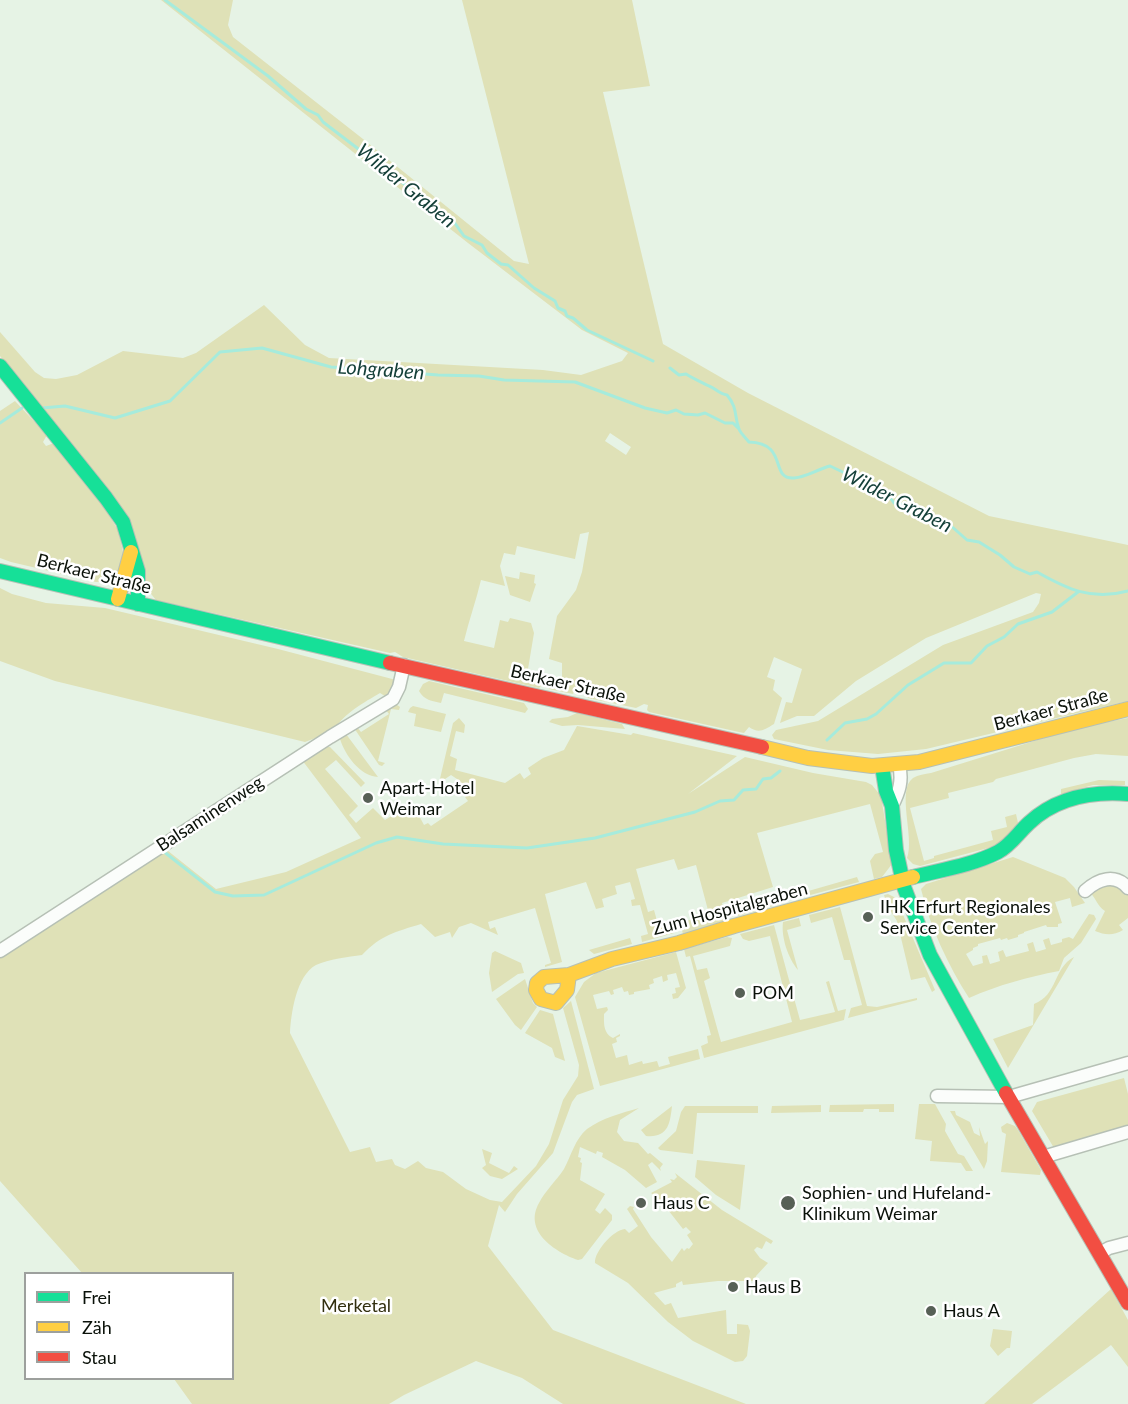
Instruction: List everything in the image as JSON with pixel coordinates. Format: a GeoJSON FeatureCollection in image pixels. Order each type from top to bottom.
{"type":"FeatureCollection","features":[{"type":"Feature","properties":{"kind":"street"},"geometry":{"type":"LineString","coordinates":[[0,366],[123,522],[139,578],[138,604]]}},
{"type":"Feature","properties":{"kind":"street"},"geometry":{"type":"LineString","coordinates":[[118,598],[132,551]]}},
{"type":"Feature","properties":{"kind":"street","name":"Berkaer Straße"},"geometry":{"type":"LineString","coordinates":[[0,571],[808,758],[858,765],[899,765],[948,755],[1128,709]]}},
{"type":"Feature","properties":{"kind":"street","name":"Balsaminenweg"},"geometry":{"type":"LineString","coordinates":[[0,951],[330,737],[393,699],[399,687],[404,665]]}},
{"type":"Feature","properties":{"kind":"street"},"geometry":{"type":"LineString","coordinates":[[892,807],[902,777],[899,765]]}},
{"type":"Feature","properties":{"kind":"street"},"geometry":{"type":"LineString","coordinates":[[882,766],[892,807],[896,850],[902,879],[915,919],[940,977],[1128,1303]]}},
{"type":"Feature","properties":{"kind":"street","name":"Zum Hospitalgraben"},"geometry":{"type":"LineString","coordinates":[[569,975],[612,959],[682,943],[999,852],[1008,848],[1034,819],[1067,799],[1095,793],[1128,794]]}},
{"type":"Feature","properties":{"kind":"street"},"geometry":{"type":"LineString","coordinates":[[1085,891],[1098,881],[1109,879],[1117,880],[1128,888]]}},
{"type":"Feature","properties":{"kind":"street"},"geometry":{"type":"LineString","coordinates":[[937,1096],[1009,1097],[1128,1063]]}},
{"type":"Feature","properties":{"kind":"street"},"geometry":{"type":"LineString","coordinates":[[1043,1157],[1128,1132]]}},
{"type":"Feature","properties":{"kind":"street"},"geometry":{"type":"LineString","coordinates":[[1100,1254],[1109,1248],[1128,1243]]}},
{"type":"Feature","properties":{"kind":"green space"},"geometry":{"type":"Polygon","coordinates":[[[161,0],[233,0],[228,25],[233,37],[514,261],[529,264],[462,0],[632,0],[650,86],[603,92],[663,344],[748,393],[989,516],[1128,545],[1128,701],[926,749],[878,754],[828,750],[774,739],[772,735],[776,730],[818,721],[943,645],[1033,612],[1039,603],[1041,594],[1036,593],[926,638],[856,681],[814,716],[797,716],[780,723],[786,702],[792,703],[802,669],[774,657],[767,677],[775,680],[773,690],[782,698],[774,724],[762,730],[749,727],[744,733],[649,712],[648,705],[644,704],[636,708],[588,698],[583,693],[584,687],[577,685],[573,694],[549,689],[546,685],[548,679],[562,681],[562,663],[549,659],[557,616],[576,590],[582,572],[589,532],[580,534],[575,559],[517,546],[515,555],[504,553],[500,566],[505,586],[481,580],[464,641],[494,648],[500,620],[508,622],[510,618],[531,623],[534,633],[527,675],[543,678],[539,688],[403,657],[395,652],[390,653],[156,600],[143,584],[139,553],[59,429],[0,356],[0,332],[35,372],[44,378],[56,379],[77,375],[123,351],[183,358],[196,353],[264,305],[305,345],[329,358],[543,370],[581,375],[622,361],[628,353],[582,330],[468,243],[161,0]],[[610,433],[605,441],[626,455],[631,447],[610,433]]]}},
{"type":"Feature","properties":{"kind":"green space"},"geometry":{"type":"Polygon","coordinates":[[[15,401],[47,435],[43,442],[46,446],[54,443],[99,499],[118,530],[124,556],[117,577],[111,581],[96,582],[0,558],[0,411],[15,401]]]}},
{"type":"Feature","properties":{"kind":"green space"},"geometry":{"type":"Polygon","coordinates":[[[520,572],[535,575],[534,583],[536,584],[530,602],[510,595],[505,576],[519,579],[520,572]]]}},
{"type":"Feature","properties":{"kind":"green space"},"geometry":{"type":"Polygon","coordinates":[[[0,588],[12,594],[46,603],[105,608],[396,680],[388,698],[380,693],[348,714],[334,731],[305,742],[55,681],[0,661],[0,588]]]}},
{"type":"Feature","properties":{"kind":"green space"},"geometry":{"type":"Polygon","coordinates":[[[429,681],[524,703],[528,709],[525,713],[444,693],[441,703],[431,701],[419,691],[423,684],[429,681]]]}},
{"type":"Feature","properties":{"kind":"green space"},"geometry":{"type":"Polygon","coordinates":[[[396,704],[400,707],[399,710],[391,709],[378,761],[385,763],[382,766],[379,765],[354,728],[357,727],[361,732],[389,714],[385,709],[396,704]]]}},
{"type":"Feature","properties":{"kind":"green space"},"geometry":{"type":"Polygon","coordinates":[[[413,706],[446,714],[441,732],[414,726],[416,714],[408,712],[413,706]]]}},
{"type":"Feature","properties":{"kind":"green space"},"geometry":{"type":"Polygon","coordinates":[[[577,713],[622,724],[625,729],[562,726],[549,722],[552,719],[577,713]]]}},
{"type":"Feature","properties":{"kind":"green space","name":"Merketal"},"geometry":{"type":"Polygon","coordinates":[[[459,718],[465,725],[464,733],[456,731],[450,756],[457,759],[455,770],[505,783],[520,773],[524,779],[531,774],[528,768],[543,758],[564,750],[577,726],[631,735],[633,733],[737,756],[688,794],[745,757],[813,773],[866,782],[872,785],[881,796],[892,864],[882,877],[874,879],[870,861],[875,854],[883,852],[870,804],[757,833],[773,887],[722,903],[726,918],[724,921],[683,934],[680,923],[709,914],[696,865],[678,870],[674,859],[636,869],[648,912],[654,910],[659,928],[672,925],[674,933],[642,942],[641,936],[648,934],[640,905],[632,906],[631,900],[635,899],[630,882],[615,886],[617,894],[602,899],[604,907],[596,909],[586,882],[545,894],[562,962],[545,967],[551,963],[535,908],[488,922],[490,929],[495,927],[498,935],[471,923],[459,927],[452,938],[450,932],[435,937],[421,924],[382,939],[362,955],[316,965],[309,970],[299,986],[293,1006],[290,1033],[350,1152],[370,1147],[376,1162],[392,1159],[395,1165],[405,1169],[418,1161],[426,1168],[443,1172],[466,1189],[490,1200],[502,1202],[536,1166],[549,1144],[563,1100],[578,1076],[579,1065],[563,1008],[571,1001],[594,1089],[577,1095],[572,1102],[553,1153],[517,1194],[505,1212],[499,1205],[488,1246],[553,1330],[746,1404],[563,1404],[522,1378],[476,1361],[389,1404],[192,1404],[175,1380],[234,1380],[234,1272],[81,1272],[0,1181],[0,946],[158,843],[216,889],[286,872],[361,838],[302,760],[324,747],[330,747],[365,783],[361,787],[336,760],[325,769],[358,806],[349,815],[356,823],[373,808],[385,820],[398,812],[401,816],[407,811],[416,810],[424,825],[428,823],[431,826],[468,801],[457,779],[451,775],[439,783],[453,723],[459,718]]]}},
{"type":"Feature","properties":{"kind":"green space"},"geometry":{"type":"Polygon","coordinates":[[[1128,718],[1128,756],[1096,754],[1074,758],[948,793],[949,798],[910,808],[924,861],[934,856],[993,840],[991,831],[1007,827],[1005,817],[1016,814],[1018,823],[1002,841],[992,847],[920,866],[913,864],[907,858],[909,839],[906,793],[908,784],[913,778],[1076,728],[1128,718]]]}},
{"type":"Feature","properties":{"kind":"green space"},"geometry":{"type":"Polygon","coordinates":[[[346,734],[378,777],[365,773],[349,758],[340,739],[346,734]]]}},
{"type":"Feature","properties":{"kind":"green space"},"geometry":{"type":"Polygon","coordinates":[[[1099,780],[1125,781],[1125,785],[1093,785],[1061,794],[1061,789],[1099,780]]]}},
{"type":"Feature","properties":{"kind":"green space"},"geometry":{"type":"Polygon","coordinates":[[[1013,857],[1065,878],[1085,903],[1072,907],[1070,898],[1055,902],[1062,923],[1058,924],[1058,927],[1047,927],[1046,925],[1008,940],[1000,938],[978,944],[966,954],[973,966],[983,963],[982,956],[987,955],[990,964],[1000,961],[998,952],[1003,950],[1006,957],[1029,951],[1027,944],[1033,942],[1036,952],[1046,949],[1043,940],[1049,938],[1051,945],[1069,937],[1073,939],[1089,914],[1094,915],[1096,919],[1081,943],[1064,958],[1059,971],[1013,982],[969,998],[940,945],[921,889],[926,884],[1013,857]]]}},
{"type":"Feature","properties":{"kind":"green space"},"geometry":{"type":"Polygon","coordinates":[[[857,877],[859,882],[799,898],[798,894],[857,877]]]}},
{"type":"Feature","properties":{"kind":"green space"},"geometry":{"type":"Polygon","coordinates":[[[1112,882],[1128,892],[1128,918],[1119,925],[1123,930],[1106,934],[1095,931],[1105,911],[1089,891],[1112,882]]]}},
{"type":"Feature","properties":{"kind":"green space"},"geometry":{"type":"Polygon","coordinates":[[[888,894],[896,898],[935,990],[932,992],[925,977],[911,980],[897,921],[884,895],[888,894]]]}},
{"type":"Feature","properties":{"kind":"green space"},"geometry":{"type":"Polygon","coordinates":[[[783,898],[784,903],[738,916],[737,911],[783,898]]]}},
{"type":"Feature","properties":{"kind":"green space"},"geometry":{"type":"Polygon","coordinates":[[[840,907],[867,1006],[877,1007],[917,998],[917,1000],[848,1018],[851,1008],[862,1005],[850,960],[844,960],[832,917],[811,923],[809,915],[840,907]]]}},
{"type":"Feature","properties":{"kind":"green space"},"geometry":{"type":"Polygon","coordinates":[[[799,918],[801,926],[787,930],[798,970],[786,947],[783,922],[799,918]]]}},
{"type":"Feature","properties":{"kind":"green space"},"geometry":{"type":"Polygon","coordinates":[[[774,925],[800,1020],[835,1012],[826,982],[829,981],[838,1011],[846,1009],[844,1020],[704,1058],[701,1046],[708,1043],[707,1036],[711,1035],[690,956],[686,957],[684,949],[727,937],[732,938],[730,946],[693,956],[697,970],[707,968],[710,978],[704,981],[721,1042],[792,1022],[770,936],[749,941],[743,939],[740,934],[774,925]]]}},
{"type":"Feature","properties":{"kind":"green space"},"geometry":{"type":"Polygon","coordinates":[[[630,938],[632,944],[594,954],[589,950],[630,938]]]}},
{"type":"Feature","properties":{"kind":"green space"},"geometry":{"type":"Polygon","coordinates":[[[495,951],[521,963],[524,973],[518,974],[492,992],[489,973],[492,953],[495,951]]]}},
{"type":"Feature","properties":{"kind":"green space"},"geometry":{"type":"Polygon","coordinates":[[[676,952],[686,988],[678,998],[673,999],[672,994],[676,993],[675,988],[680,987],[676,973],[667,975],[668,980],[663,982],[662,976],[653,979],[654,983],[649,985],[650,989],[634,992],[634,994],[629,995],[628,991],[624,992],[622,987],[613,990],[614,994],[611,995],[609,991],[593,995],[597,1009],[607,1007],[604,1021],[607,1033],[613,1038],[620,1034],[616,1038],[617,1042],[612,1044],[616,1058],[627,1055],[629,1065],[642,1061],[643,1064],[657,1061],[659,1067],[670,1064],[668,1057],[698,1049],[700,1059],[600,1086],[575,997],[584,982],[596,973],[676,952]]]}},
{"type":"Feature","properties":{"kind":"green space"},"geometry":{"type":"Polygon","coordinates":[[[1074,957],[1008,1068],[993,1039],[1033,1025],[1034,1004],[1042,1000],[1052,988],[1062,968],[1074,957]]]}},
{"type":"Feature","properties":{"kind":"green space"},"geometry":{"type":"Polygon","coordinates":[[[525,979],[533,1003],[537,1007],[521,1030],[496,999],[525,979]]]}},
{"type":"Feature","properties":{"kind":"green space"},"geometry":{"type":"Polygon","coordinates":[[[540,1010],[553,1014],[565,1061],[555,1057],[552,1048],[525,1033],[540,1010]]]}},
{"type":"Feature","properties":{"kind":"green space"},"geometry":{"type":"Polygon","coordinates":[[[1124,1078],[1128,1094],[1128,1127],[1054,1148],[1032,1111],[1037,1102],[1124,1078]]]}},
{"type":"Feature","properties":{"kind":"green space"},"geometry":{"type":"Polygon","coordinates":[[[894,1104],[894,1112],[864,1109],[863,1112],[829,1112],[830,1105],[894,1104]]]}},
{"type":"Feature","properties":{"kind":"green space"},"geometry":{"type":"Polygon","coordinates":[[[919,1104],[935,1104],[946,1124],[945,1131],[958,1154],[964,1156],[973,1171],[966,1171],[961,1163],[930,1161],[932,1141],[915,1139],[919,1104]]]}},
{"type":"Feature","properties":{"kind":"green space"},"geometry":{"type":"Polygon","coordinates":[[[821,1105],[821,1112],[771,1113],[772,1106],[821,1105]]]}},
{"type":"Feature","properties":{"kind":"green space"},"geometry":{"type":"Polygon","coordinates":[[[672,1106],[669,1124],[663,1132],[659,1135],[646,1136],[641,1130],[672,1106]]]}},
{"type":"Feature","properties":{"kind":"green space"},"geometry":{"type":"Polygon","coordinates":[[[685,1106],[758,1106],[758,1113],[697,1113],[693,1154],[660,1150],[658,1148],[676,1131],[685,1106]]]}},
{"type":"Feature","properties":{"kind":"green space"},"geometry":{"type":"Polygon","coordinates":[[[639,1108],[620,1120],[617,1132],[624,1141],[638,1143],[648,1154],[650,1153],[663,1164],[661,1171],[652,1162],[648,1165],[657,1182],[646,1188],[625,1170],[602,1157],[603,1153],[597,1151],[596,1154],[580,1147],[578,1157],[581,1158],[582,1163],[580,1180],[605,1194],[595,1210],[600,1214],[605,1208],[612,1215],[612,1220],[582,1259],[578,1260],[560,1252],[551,1246],[538,1231],[535,1213],[539,1203],[564,1169],[576,1143],[587,1129],[606,1119],[639,1108]]]}},
{"type":"Feature","properties":{"kind":"green space"},"geometry":{"type":"Polygon","coordinates":[[[950,1111],[955,1111],[956,1115],[970,1122],[974,1133],[980,1136],[979,1127],[985,1144],[988,1141],[987,1161],[984,1169],[950,1111]]]}},
{"type":"Feature","properties":{"kind":"green space"},"geometry":{"type":"Polygon","coordinates":[[[1007,1123],[1018,1130],[1041,1170],[1040,1175],[1001,1172],[1006,1134],[1002,1132],[1001,1127],[1007,1123]]]}},
{"type":"Feature","properties":{"kind":"green space"},"geometry":{"type":"Polygon","coordinates":[[[482,1149],[492,1153],[489,1163],[509,1173],[514,1166],[518,1169],[502,1179],[490,1176],[482,1168],[486,1165],[482,1149]]]}},
{"type":"Feature","properties":{"kind":"green space"},"geometry":{"type":"Polygon","coordinates":[[[697,1160],[745,1165],[740,1210],[716,1195],[695,1177],[697,1160]]]}},
{"type":"Feature","properties":{"kind":"green space"},"geometry":{"type":"Polygon","coordinates":[[[675,1173],[722,1210],[773,1241],[771,1244],[766,1241],[762,1249],[757,1247],[754,1250],[768,1263],[756,1276],[755,1281],[718,1281],[683,1285],[682,1281],[676,1284],[676,1287],[654,1293],[665,1305],[671,1303],[678,1318],[726,1310],[727,1334],[737,1334],[737,1324],[748,1325],[750,1331],[747,1356],[743,1361],[735,1362],[693,1341],[668,1322],[628,1283],[595,1263],[598,1253],[610,1237],[620,1230],[625,1229],[629,1233],[638,1226],[627,1209],[630,1206],[634,1207],[633,1209],[651,1237],[672,1262],[682,1248],[684,1251],[689,1249],[693,1244],[687,1235],[691,1232],[686,1227],[683,1229],[661,1201],[651,1193],[672,1182],[670,1179],[674,1180],[677,1177],[675,1173]]]}},
{"type":"Feature","properties":{"kind":"green space"},"geometry":{"type":"Polygon","coordinates":[[[1111,1289],[1128,1320],[1128,1367],[1111,1345],[1032,1404],[984,1404],[1111,1289]]]}},
{"type":"Feature","properties":{"kind":"green space"},"geometry":{"type":"Polygon","coordinates":[[[993,1329],[1012,1331],[1010,1348],[998,1356],[990,1346],[993,1329]]]}},
{"type":"Feature","properties":{"kind":"waterway","name":"Wilder Graben"},"geometry":{"type":"LineString","coordinates":[[165,0],[268,76],[306,109],[318,115],[323,122],[454,222],[464,236],[482,245],[487,253],[501,264],[508,265],[534,288],[555,301],[558,308],[565,311],[567,316],[573,318],[587,330],[653,361]]}},
{"type":"Feature","properties":{"kind":"waterway","name":"Lohgraben"},"geometry":{"type":"LineString","coordinates":[[42,408],[65,406],[115,418],[170,401],[220,352],[262,348],[331,367],[479,376],[504,380],[575,382],[645,408],[667,413],[676,410],[684,414],[705,413],[725,423],[733,423],[739,429]]}},
{"type":"Feature","properties":{"kind":"waterway","name":"Wilder Graben"},"geometry":{"type":"LineString","coordinates":[[670,368],[679,375],[686,374],[727,395],[733,404],[741,433],[749,442],[769,448],[782,473],[787,477],[808,475],[830,466],[887,493],[894,503],[950,525],[967,540],[979,542],[1014,567],[1030,574],[1037,572],[1059,584],[1091,594],[1103,595],[1128,591]]}},
{"type":"Feature","properties":{"kind":"waterway","name":"Lohgraben"},"geometry":{"type":"LineString","coordinates":[[0,423],[22,408]]}},
{"type":"Feature","properties":{"kind":"waterway"},"geometry":{"type":"LineString","coordinates":[[827,740],[845,723],[867,719],[876,714],[908,685],[944,663],[971,663],[987,646],[1004,637],[1018,624],[1052,612],[1078,592]]}},
{"type":"Feature","properties":{"kind":"waterway"},"geometry":{"type":"LineString","coordinates":[[163,851],[215,892],[233,896],[264,895],[376,843],[397,837],[443,844],[527,848],[595,838],[695,812],[720,801],[734,800],[743,790],[756,789],[763,779],[771,778],[780,771]]}},
{"type":"Feature","properties":{"kind":"traffic: fast"},"geometry":{"type":"LineString","coordinates":[[0,366],[123,522],[138,571],[138,604]]}},
{"type":"Feature","properties":{"kind":"traffic: fast"},"geometry":{"type":"LineString","coordinates":[[0,571],[390,663]]}},
{"type":"Feature","properties":{"kind":"traffic: fast"},"geometry":{"type":"LineString","coordinates":[[882,766],[886,791],[892,806],[896,850],[904,887],[930,955],[1006,1093]]}},
{"type":"Feature","properties":{"kind":"traffic: fast"},"geometry":{"type":"LineString","coordinates":[[913,877],[968,864],[998,852],[1039,814],[1062,802],[1088,795],[1128,794]]}},
{"type":"Feature","properties":{"kind":"traffic: slow"},"geometry":{"type":"LineString","coordinates":[[118,599],[131,552]]}},
{"type":"Feature","properties":{"kind":"traffic: slow"},"geometry":{"type":"LineString","coordinates":[[762,747],[808,758],[872,766],[919,762],[1128,709]]}},
{"type":"Feature","properties":{"kind":"traffic: slow"},"geometry":{"type":"LineString","coordinates":[[569,975],[567,990],[556,1003],[541,999],[536,990],[537,983],[544,977],[569,975],[612,959],[679,943],[913,877]]}},
{"type":"Feature","properties":{"kind":"traffic: jam"},"geometry":{"type":"LineString","coordinates":[[390,663],[762,747]]}},
{"type":"Feature","properties":{"kind":"traffic: jam"},"geometry":{"type":"LineString","coordinates":[[1006,1093],[1128,1303]]}},
{"type":"Feature","properties":{"kind":"place","name":"Apart-Hotel Weimar"},"geometry":{"type":"Point","coordinates":[368,798]}},
{"type":"Feature","properties":{"kind":"place","name":"IHK Erfurt Regionales Service Center"},"geometry":{"type":"Point","coordinates":[868,917]}},
{"type":"Feature","properties":{"kind":"place","name":"POM"},"geometry":{"type":"Point","coordinates":[740,993]}},
{"type":"Feature","properties":{"kind":"place","name":"Haus C"},"geometry":{"type":"Point","coordinates":[641,1203]}},
{"type":"Feature","properties":{"kind":"place","name":"Sophien- und Hufeland- Klinikum Weimar"},"geometry":{"type":"Point","coordinates":[788,1203]}},
{"type":"Feature","properties":{"kind":"place","name":"Haus B"},"geometry":{"type":"Point","coordinates":[733,1287]}},
{"type":"Feature","properties":{"kind":"place","name":"Haus A"},"geometry":{"type":"Point","coordinates":[931,1311]}}]}
